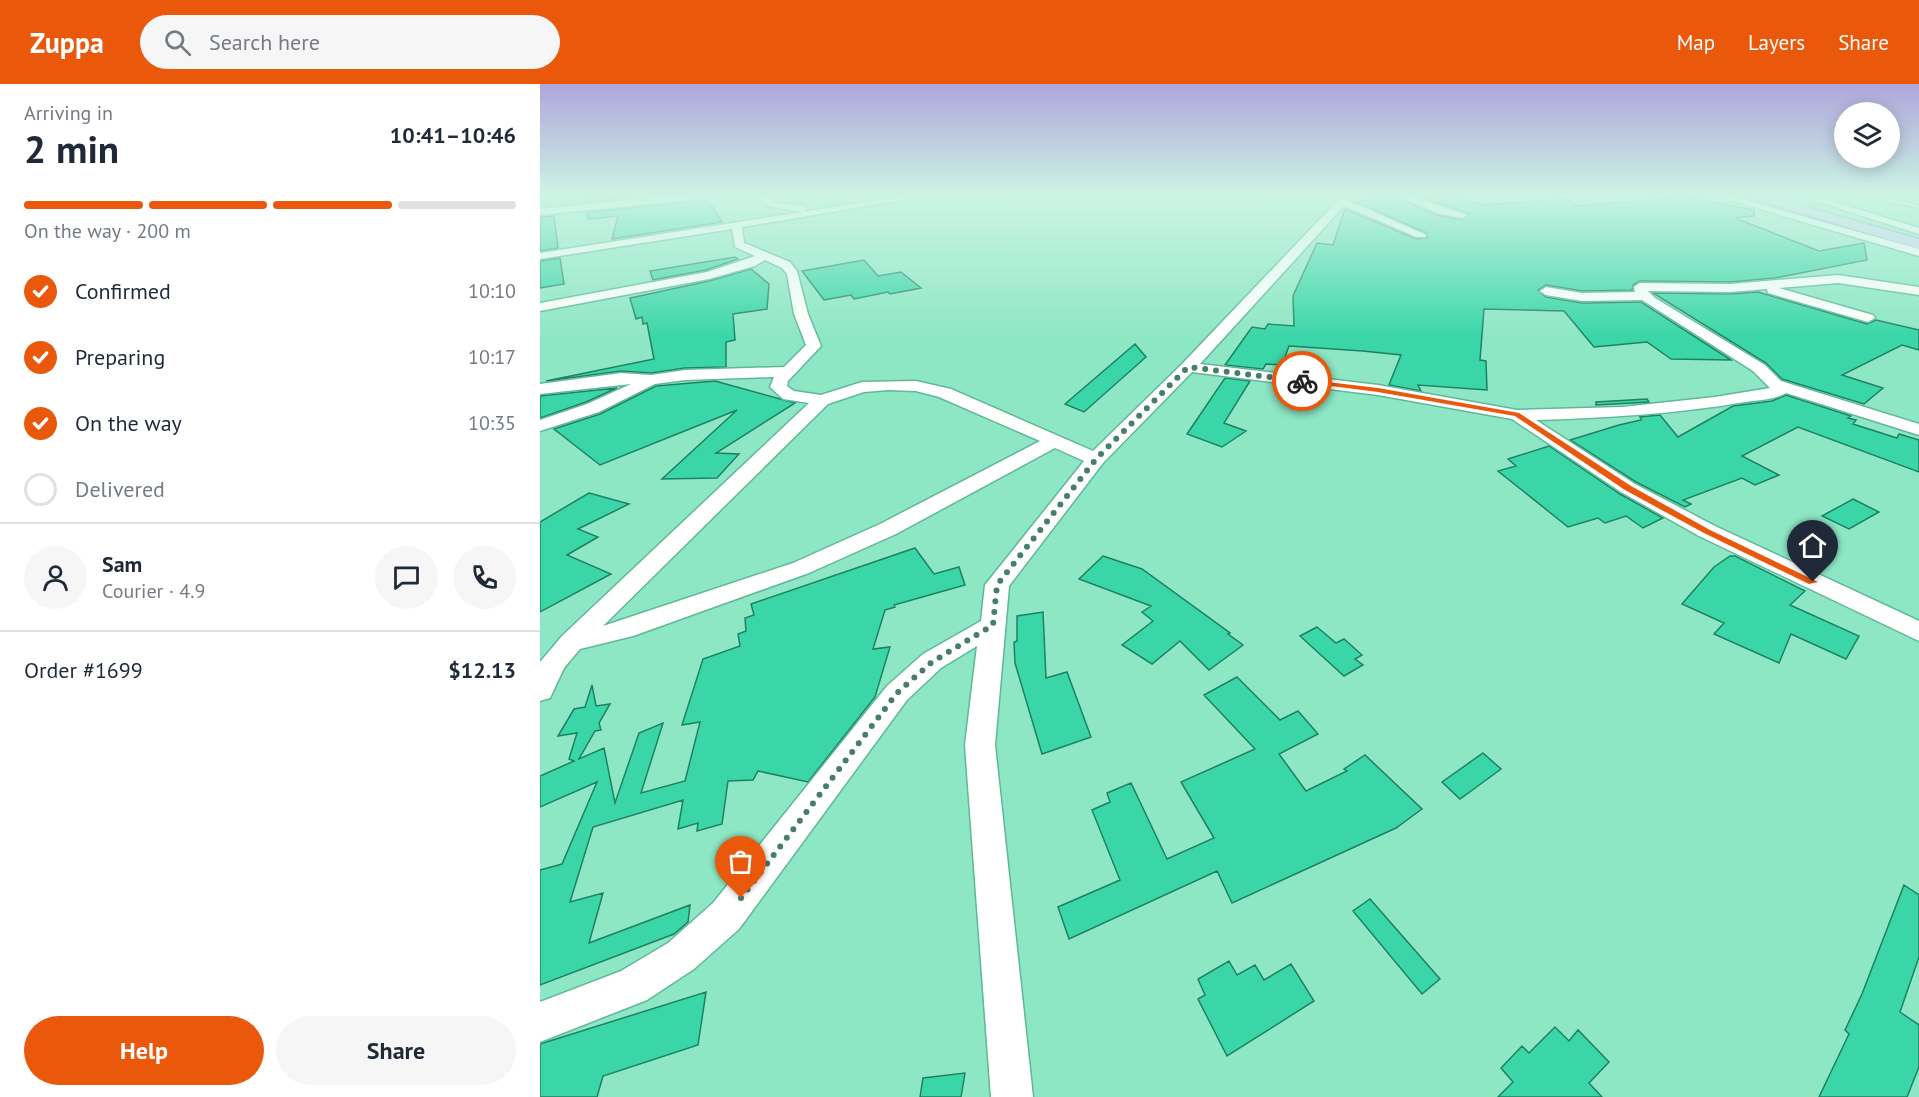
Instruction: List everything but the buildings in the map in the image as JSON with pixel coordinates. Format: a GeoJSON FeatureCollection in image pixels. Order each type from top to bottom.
{"type":"FeatureCollection","features":[{"type":"Feature","properties":{"kind":"street"},"geometry":{"type":"LineString","coordinates":[[540,256],[630,242]]}},
{"type":"Feature","properties":{"kind":"street"},"geometry":{"type":"LineString","coordinates":[[740,242],[740,245],[786,265],[793,274],[801,314],[814,346],[780,380],[778,387],[789,396],[822,400],[862,387],[888,384],[916,386],[945,393],[1096,459]]}},
{"type":"Feature","properties":{"kind":"street"},"geometry":{"type":"LineString","coordinates":[[1012,1097],[980,745],[997,585],[1096,459],[1188,367],[1305,242]]}},
{"type":"Feature","properties":{"kind":"street"},"geometry":{"type":"LineString","coordinates":[[1881,242],[1919,253]]}},
{"type":"Feature","properties":{"kind":"street"},"geometry":{"type":"LineString","coordinates":[[540,307],[709,275],[751,263],[764,256]]}},
{"type":"Feature","properties":{"kind":"street"},"geometry":{"type":"LineString","coordinates":[[1919,291],[1838,279],[1692,289],[1640,287],[1646,296],[1727,347],[1778,385],[1919,430]]}},
{"type":"Feature","properties":{"kind":"street"},"geometry":{"type":"LineString","coordinates":[[1758,286],[1868,318]]}},
{"type":"Feature","properties":{"kind":"street"},"geometry":{"type":"LineString","coordinates":[[1546,291],[1582,297],[1646,296]]}},
{"type":"Feature","properties":{"kind":"street"},"geometry":{"type":"LineString","coordinates":[[1188,367],[1378,390],[1517,415],[1622,412],[1715,402],[1776,392],[1780,389],[1778,385]]}},
{"type":"Feature","properties":{"kind":"street"},"geometry":{"type":"LineString","coordinates":[[540,389],[621,378],[651,380],[685,375],[788,372]]}},
{"type":"Feature","properties":{"kind":"street"},"geometry":{"type":"LineString","coordinates":[[540,426],[593,408],[651,380]]}},
{"type":"Feature","properties":{"kind":"street"},"geometry":{"type":"LineString","coordinates":[[540,691],[553,663],[571,642],[822,400]]}},
{"type":"Feature","properties":{"kind":"street"},"geometry":{"type":"LineString","coordinates":[[1517,415],[1628,488],[1707,531],[1919,632]]}},
{"type":"Feature","properties":{"kind":"street"},"geometry":{"type":"LineString","coordinates":[[540,655],[571,642],[624,630],[801,568],[888,529],[1054,441]]}},
{"type":"Feature","properties":{"kind":"street"},"geometry":{"type":"LineString","coordinates":[[540,1022],[633,986],[681,956],[726,916],[897,693],[932,662],[993,625]]}},
{"type":"Feature","properties":{"kind":"way so far"},"geometry":{"type":"LineString","coordinates":[[741,898],[897,693],[911,678],[932,662],[993,625],[997,585],[1096,459],[1188,367],[1302,381]]}},
{"type":"Feature","properties":{"kind":"route"},"geometry":{"type":"LineString","coordinates":[[1302,381],[1378,390],[1517,415],[1628,488],[1707,531],[1813,582]]}}]}
